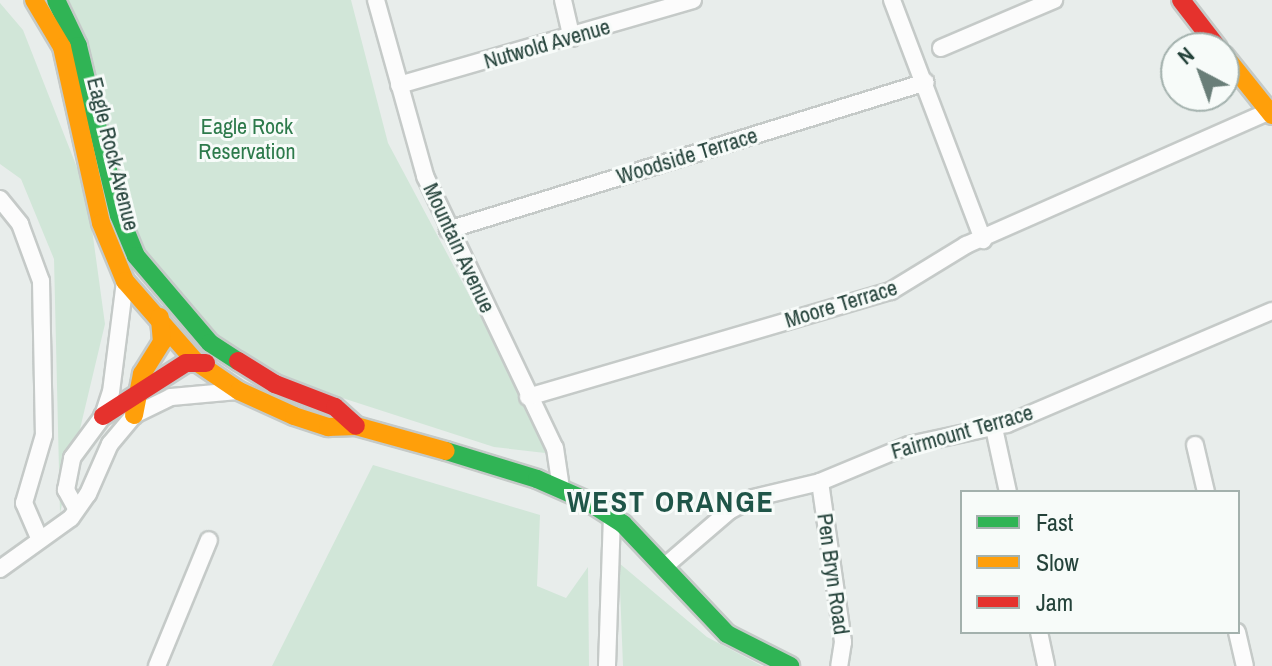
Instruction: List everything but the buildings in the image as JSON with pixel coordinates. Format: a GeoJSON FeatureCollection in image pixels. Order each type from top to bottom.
{"type":"FeatureCollection","features":[{"type":"Feature","properties":{"kind":"main road","name":"Eagle Rock Avenue"},"geometry":{"type":"LineString","coordinates":[[34,0],[62,47],[101,223],[125,281],[164,331],[195,361],[239,391],[328,427],[356,426],[561,488],[612,516],[727,634],[790,666]]}},
{"type":"Feature","properties":{"kind":"main road","name":"Eagle Rock Avenue"},"geometry":{"type":"LineString","coordinates":[[56,0],[78,46],[119,215],[136,256],[210,343],[254,373],[327,405],[356,426]]}},
{"type":"Feature","properties":{"kind":"main road"},"geometry":{"type":"LineString","coordinates":[[1181,0],[1206,32]]}},
{"type":"Feature","properties":{"kind":"main road"},"geometry":{"type":"LineString","coordinates":[[1240,76],[1270,114]]}},
{"type":"Feature","properties":{"kind":"main road"},"geometry":{"type":"LineString","coordinates":[[134,415],[140,389],[164,331],[141,280],[136,256]]}},
{"type":"Feature","properties":{"kind":"main road"},"geometry":{"type":"LineString","coordinates":[[100,421],[140,389],[195,361],[220,366],[299,405],[327,405]]}},
{"type":"Feature","properties":{"kind":"street","name":"Mountain Avenue"},"geometry":{"type":"LineString","coordinates":[[376,0],[425,176],[448,230],[555,448],[561,488]]}},
{"type":"Feature","properties":{"kind":"street"},"geometry":{"type":"LineString","coordinates":[[563,0],[572,38]]}},
{"type":"Feature","properties":{"kind":"street","name":"Nutwold Avenue"},"geometry":{"type":"LineString","coordinates":[[399,85],[572,38],[693,0]]}},
{"type":"Feature","properties":{"kind":"street"},"geometry":{"type":"LineString","coordinates":[[892,0],[926,82],[983,240]]}},
{"type":"Feature","properties":{"kind":"street"},"geometry":{"type":"LineString","coordinates":[[941,48],[1054,0]]}},
{"type":"Feature","properties":{"kind":"street","name":"Woodside Terrace"},"geometry":{"type":"LineString","coordinates":[[448,230],[926,82]]}},
{"type":"Feature","properties":{"kind":"street","name":"Moore Terrace"},"geometry":{"type":"LineString","coordinates":[[528,397],[891,291],[983,240],[1270,114]]}},
{"type":"Feature","properties":{"kind":"street"},"geometry":{"type":"LineString","coordinates":[[0,199],[20,224],[41,281],[44,435],[24,503],[40,540]]}},
{"type":"Feature","properties":{"kind":"street"},"geometry":{"type":"LineString","coordinates":[[76,508],[81,465],[117,369],[125,281]]}},
{"type":"Feature","properties":{"kind":"street","name":"Fairmount Terrace"},"geometry":{"type":"LineString","coordinates":[[664,567],[729,511],[753,498],[820,482],[909,445],[994,428],[1272,311]]}},
{"type":"Feature","properties":{"kind":"street"},"geometry":{"type":"LineString","coordinates":[[0,569],[71,518],[88,494],[110,444],[134,415],[198,391],[239,391]]}},
{"type":"Feature","properties":{"kind":"street"},"geometry":{"type":"LineString","coordinates":[[994,428],[1008,490]]}},
{"type":"Feature","properties":{"kind":"street"},"geometry":{"type":"LineString","coordinates":[[1195,445],[1206,490]]}},
{"type":"Feature","properties":{"kind":"street","name":"Pen Bryn Road"},"geometry":{"type":"LineString","coordinates":[[820,482],[843,642],[839,666]]}},
{"type":"Feature","properties":{"kind":"street"},"geometry":{"type":"LineString","coordinates":[[607,666],[612,516]]}},
{"type":"Feature","properties":{"kind":"street"},"geometry":{"type":"LineString","coordinates":[[157,666],[209,540]]}},
{"type":"Feature","properties":{"kind":"street"},"geometry":{"type":"LineString","coordinates":[[1039,634],[1046,666]]}},
{"type":"Feature","properties":{"kind":"street"},"geometry":{"type":"LineString","coordinates":[[1237,634],[1245,666]]}},
{"type":"Feature","properties":{"kind":"green space","name":"Eagle Rock Reservation"},"geometry":{"type":"Polygon","coordinates":[[[53,0],[351,0],[388,143],[554,454],[494,447],[262,372],[179,301],[135,236],[53,0]]]}},
{"type":"Feature","properties":{"kind":"green space"},"geometry":{"type":"Polygon","coordinates":[[[0,3],[23,30],[87,193],[105,324],[60,513],[54,259],[21,179],[0,164],[0,3]]]}},
{"type":"Feature","properties":{"kind":"green space"},"geometry":{"type":"Polygon","coordinates":[[[373,465],[540,515],[537,586],[566,598],[588,567],[589,666],[272,666],[373,465]]]}},
{"type":"Feature","properties":{"kind":"green space"},"geometry":{"type":"Polygon","coordinates":[[[619,563],[707,637],[762,666],[623,666],[619,563]]]}},
{"type":"Feature","properties":{"kind":"traffic: fast"},"geometry":{"type":"LineString","coordinates":[[56,0],[78,46],[119,215],[136,256],[210,343],[238,361]]}},
{"type":"Feature","properties":{"kind":"traffic: fast"},"geometry":{"type":"LineString","coordinates":[[446,451],[537,479],[587,501],[623,524],[727,634],[790,666]]}},
{"type":"Feature","properties":{"kind":"traffic: slow"},"geometry":{"type":"LineString","coordinates":[[34,0],[62,47],[101,223],[125,281],[195,361],[239,391],[294,416],[328,427],[356,426],[446,451]]}},
{"type":"Feature","properties":{"kind":"traffic: slow"},"geometry":{"type":"LineString","coordinates":[[1240,75],[1272,115]]}},
{"type":"Feature","properties":{"kind":"traffic: slow"},"geometry":{"type":"LineString","coordinates":[[134,415],[142,374],[162,342],[160,317]]}},
{"type":"Feature","properties":{"kind":"traffic: jam"},"geometry":{"type":"LineString","coordinates":[[1181,0],[1206,32]]}},
{"type":"Feature","properties":{"kind":"traffic: jam"},"geometry":{"type":"LineString","coordinates":[[238,361],[275,384],[335,407],[356,426]]}},
{"type":"Feature","properties":{"kind":"traffic: jam"},"geometry":{"type":"LineString","coordinates":[[103,416],[186,363],[206,363]]}},
{"type":"Feature","properties":{"kind":"district","name":"WEST ORANGE"},"geometry":{"type":"Point","coordinates":[671,501]}}]}
